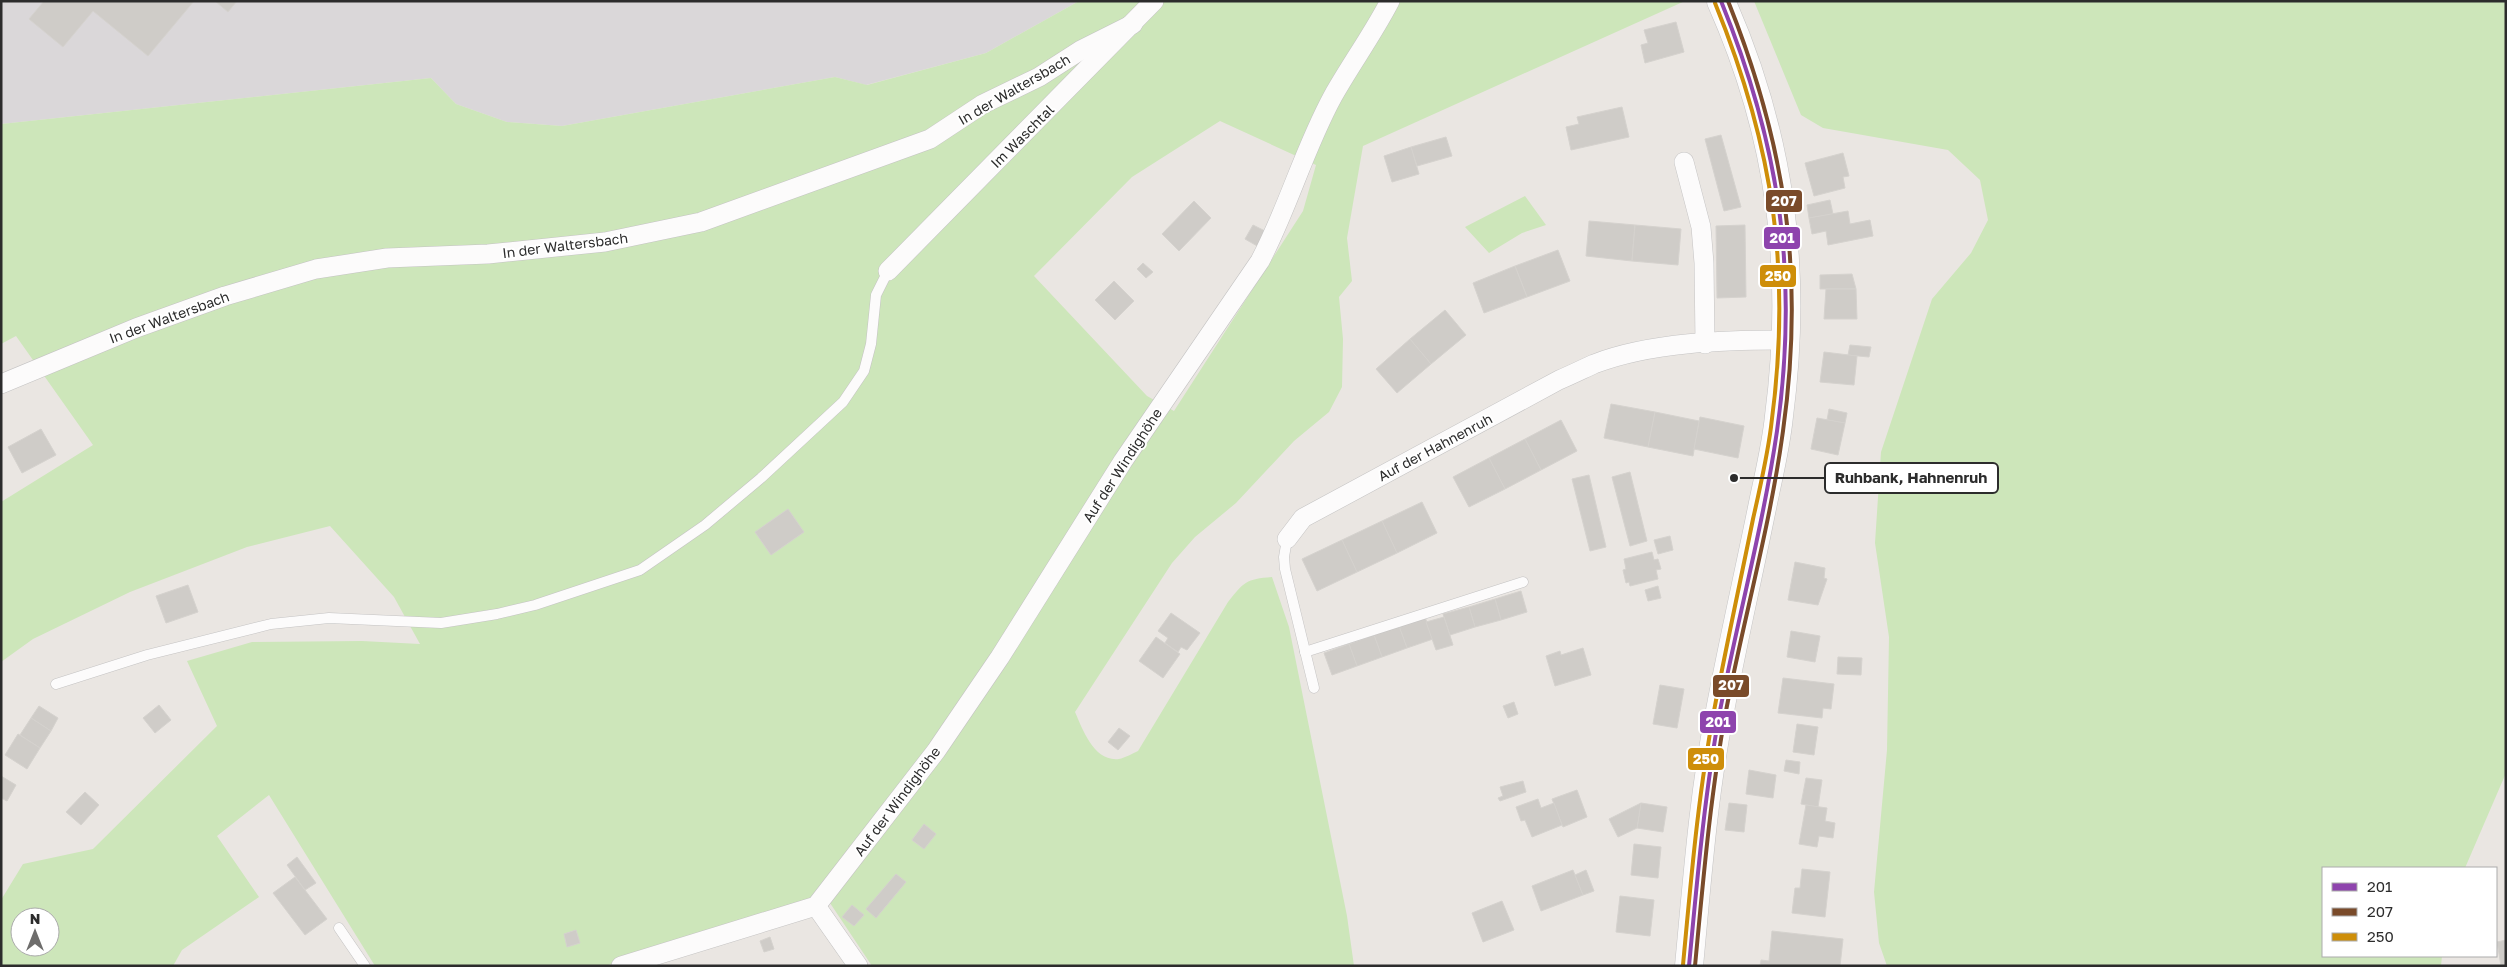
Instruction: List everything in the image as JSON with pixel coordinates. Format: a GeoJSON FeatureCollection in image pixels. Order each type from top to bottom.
{"type":"FeatureCollection","features":[{"type":"Feature","properties":{"kind":"main road"},"geometry":{"type":"LineString","coordinates":[[1689,966],[1706,800],[1719,717],[1779,419],[1786,340],[1784,229],[1772,150],[1752,78],[1721,1]]}},
{"type":"Feature","properties":{"kind":"street","name":"Im Waschtal"},"geometry":{"type":"LineString","coordinates":[[888,271],[1154,1]]}},
{"type":"Feature","properties":{"kind":"street","name":"Auf der Windighöhe"},"geometry":{"type":"LineString","coordinates":[[816,906],[936,752],[1000,657],[1123,461],[1260,261],[1278,228],[1287,201],[1333,97],[1390,1]]}},
{"type":"Feature","properties":{"kind":"street","name":"In der Waltersbach"},"geometry":{"type":"LineString","coordinates":[[1,384],[136,328],[225,296],[316,269],[387,258],[488,254],[605,242],[701,222],[930,139],[983,104],[1039,77],[1081,50],[1133,24]]}},
{"type":"Feature","properties":{"kind":"street"},"geometry":{"type":"LineString","coordinates":[[1684,162],[1701,226],[1704,263],[1705,344]]}},
{"type":"Feature","properties":{"kind":"street","name":"Auf der Hahnenruh"},"geometry":{"type":"LineString","coordinates":[[1287,539],[1303,518],[1559,380],[1595,364],[1622,356],[1705,344],[1786,340]]}},
{"type":"Feature","properties":{"kind":"street"},"geometry":{"type":"LineString","coordinates":[[621,966],[816,906],[858,966]]}},
{"type":"Feature","properties":{"kind":"lane"},"geometry":{"type":"LineString","coordinates":[[56,684],[147,655],[271,624],[329,618],[441,623],[497,614],[535,605],[640,570],[705,525],[761,478],[843,402],[864,371],[871,344],[876,295],[888,271]]}},
{"type":"Feature","properties":{"kind":"lane","name":"Auf der Hahnenruh"},"geometry":{"type":"LineString","coordinates":[[1287,539],[1284,557],[1285,569],[1314,688]]}},
{"type":"Feature","properties":{"kind":"lane"},"geometry":{"type":"LineString","coordinates":[[1305,652],[1523,582]]}},
{"type":"Feature","properties":{"kind":"lane"},"geometry":{"type":"LineString","coordinates":[[339,928],[365,966]]}},
{"type":"Feature","properties":{"kind":"shaded area"},"geometry":{"type":"Polygon","coordinates":[[[1,1],[1079,1],[986,53],[866,85],[835,77],[562,126],[507,122],[456,104],[431,78],[1,124],[1,1]]]}},
{"type":"Feature","properties":{"kind":"green space"},"geometry":{"type":"Polygon","coordinates":[[[1079,1],[1685,1],[1363,146],[1347,238],[1352,281],[1339,297],[1343,339],[1342,387],[1329,412],[1294,441],[1236,503],[1195,537],[1172,563],[1075,712],[1086,736],[1096,750],[1103,755],[1110,759],[1119,759],[1138,751],[1228,602],[1246,583],[1256,579],[1272,577],[1289,627],[1347,916],[1354,966],[872,966],[820,888],[810,901],[605,966],[375,966],[269,795],[217,836],[259,897],[182,950],[173,966],[1,966],[1,900],[23,864],[93,849],[217,726],[187,661],[252,642],[362,641],[420,644],[394,597],[330,526],[247,547],[130,592],[33,639],[1,662],[1,502],[93,445],[16,336],[1,344],[1,124],[431,78],[456,104],[507,122],[562,126],[835,77],[867,85],[986,53],[1079,1]],[[1220,121],[1132,177],[1034,276],[1147,396],[1174,411],[1303,211],[1316,165],[1220,121]]]}},
{"type":"Feature","properties":{"kind":"green space"},"geometry":{"type":"Polygon","coordinates":[[[1754,1],[2506,1],[2506,773],[2465,867],[2322,867],[2322,957],[2442,957],[2441,966],[1887,966],[1879,943],[1874,892],[1887,750],[1889,637],[1875,543],[1881,452],[1932,299],[1971,253],[1988,220],[1980,180],[1948,150],[1823,128],[1801,115],[1754,1]]]}},
{"type":"Feature","properties":{"kind":"green space"},"geometry":{"type":"Polygon","coordinates":[[[1525,196],[1546,225],[1522,233],[1489,253],[1465,227],[1525,196]]]}},
{"type":"Feature","properties":{"kind":"building"},"geometry":{"type":"Polygon","coordinates":[[[44,1],[194,1],[148,56],[93,11],[63,47],[29,19],[44,1]]]}},
{"type":"Feature","properties":{"kind":"building"},"geometry":{"type":"Polygon","coordinates":[[[215,1],[237,1],[228,12],[215,1]]]}},
{"type":"Feature","properties":{"kind":"building"},"geometry":{"type":"Polygon","coordinates":[[[1676,22],[1684,52],[1645,63],[1641,45],[1648,43],[1644,30],[1676,22]]]}},
{"type":"Feature","properties":{"kind":"building"},"geometry":{"type":"Polygon","coordinates":[[[1622,107],[1629,137],[1571,150],[1566,127],[1579,124],[1577,117],[1622,107]]]}},
{"type":"Feature","properties":{"kind":"building"},"geometry":{"type":"Polygon","coordinates":[[[1721,135],[1741,207],[1724,211],[1705,139],[1721,135]]]}},
{"type":"Feature","properties":{"kind":"building"},"geometry":{"type":"Polygon","coordinates":[[[1446,137],[1452,156],[1417,166],[1411,147],[1446,137]]]}},
{"type":"Feature","properties":{"kind":"building"},"geometry":{"type":"Polygon","coordinates":[[[1411,147],[1419,174],[1392,182],[1384,156],[1411,147]]]}},
{"type":"Feature","properties":{"kind":"building"},"geometry":{"type":"Polygon","coordinates":[[[1843,153],[1849,176],[1843,177],[1845,188],[1814,196],[1805,163],[1843,153]]]}},
{"type":"Feature","properties":{"kind":"building"},"geometry":{"type":"Polygon","coordinates":[[[1830,200],[1833,214],[1809,218],[1807,205],[1830,200]]]}},
{"type":"Feature","properties":{"kind":"building"},"geometry":{"type":"Polygon","coordinates":[[[1194,201],[1211,218],[1179,251],[1162,234],[1194,201]]]}},
{"type":"Feature","properties":{"kind":"building"},"geometry":{"type":"Polygon","coordinates":[[[1848,211],[1850,224],[1870,220],[1873,236],[1828,245],[1826,231],[1812,234],[1809,218],[1848,211]]]}},
{"type":"Feature","properties":{"kind":"building"},"geometry":{"type":"Polygon","coordinates":[[[1589,221],[1635,225],[1632,261],[1586,256],[1589,221]]]}},
{"type":"Feature","properties":{"kind":"building"},"geometry":{"type":"Polygon","coordinates":[[[1253,225],[1267,232],[1259,247],[1245,239],[1253,225]]]}},
{"type":"Feature","properties":{"kind":"building"},"geometry":{"type":"Polygon","coordinates":[[[1635,225],[1681,229],[1678,265],[1632,261],[1635,225]]]}},
{"type":"Feature","properties":{"kind":"building"},"geometry":{"type":"Polygon","coordinates":[[[1745,225],[1746,297],[1717,298],[1716,226],[1745,225]]]}},
{"type":"Feature","properties":{"kind":"building"},"geometry":{"type":"Polygon","coordinates":[[[1558,250],[1570,281],[1527,297],[1515,266],[1558,250]]]}},
{"type":"Feature","properties":{"kind":"building"},"geometry":{"type":"Polygon","coordinates":[[[1143,263],[1153,272],[1146,278],[1137,269],[1143,263]]]}},
{"type":"Feature","properties":{"kind":"building"},"geometry":{"type":"Polygon","coordinates":[[[1515,266],[1527,297],[1484,313],[1473,283],[1515,266]]]}},
{"type":"Feature","properties":{"kind":"building"},"geometry":{"type":"Polygon","coordinates":[[[1852,274],[1856,289],[1820,289],[1820,275],[1852,274]]]}},
{"type":"Feature","properties":{"kind":"building"},"geometry":{"type":"Polygon","coordinates":[[[1114,281],[1134,301],[1115,320],[1095,300],[1114,281]]]}},
{"type":"Feature","properties":{"kind":"building"},"geometry":{"type":"Polygon","coordinates":[[[1826,289],[1856,289],[1857,319],[1824,319],[1826,289]]]}},
{"type":"Feature","properties":{"kind":"building"},"geometry":{"type":"Polygon","coordinates":[[[1445,310],[1466,335],[1431,364],[1410,339],[1445,310]]]}},
{"type":"Feature","properties":{"kind":"building"},"geometry":{"type":"Polygon","coordinates":[[[1410,339],[1431,364],[1397,393],[1376,369],[1410,339]]]}},
{"type":"Feature","properties":{"kind":"building"},"geometry":{"type":"Polygon","coordinates":[[[1850,345],[1871,347],[1869,357],[1848,355],[1850,345]]]}},
{"type":"Feature","properties":{"kind":"building"},"geometry":{"type":"Polygon","coordinates":[[[1824,352],[1857,356],[1854,385],[1820,382],[1824,352]]]}},
{"type":"Feature","properties":{"kind":"building"},"geometry":{"type":"Polygon","coordinates":[[[1611,404],[1655,412],[1648,447],[1604,438],[1611,404]]]}},
{"type":"Feature","properties":{"kind":"building"},"geometry":{"type":"Polygon","coordinates":[[[1829,409],[1847,413],[1845,423],[1827,420],[1829,409]]]}},
{"type":"Feature","properties":{"kind":"building"},"geometry":{"type":"Polygon","coordinates":[[[1655,412],[1699,421],[1693,456],[1648,447],[1655,412]]]}},
{"type":"Feature","properties":{"kind":"building"},"geometry":{"type":"Polygon","coordinates":[[[1700,417],[1744,426],[1738,458],[1694,449],[1700,417]]]}},
{"type":"Feature","properties":{"kind":"building"},"geometry":{"type":"Polygon","coordinates":[[[1817,418],[1845,423],[1838,455],[1811,449],[1817,418]]]}},
{"type":"Feature","properties":{"kind":"building"},"geometry":{"type":"Polygon","coordinates":[[[1561,420],[1577,451],[1541,470],[1525,439],[1561,420]]]}},
{"type":"Feature","properties":{"kind":"building"},"geometry":{"type":"Polygon","coordinates":[[[41,429],[56,455],[22,473],[8,447],[41,429]]]}},
{"type":"Feature","properties":{"kind":"building"},"geometry":{"type":"Polygon","coordinates":[[[1525,439],[1541,470],[1505,489],[1489,458],[1525,439]]]}},
{"type":"Feature","properties":{"kind":"building"},"geometry":{"type":"Polygon","coordinates":[[[1489,458],[1505,489],[1469,507],[1453,477],[1489,458]]]}},
{"type":"Feature","properties":{"kind":"building"},"geometry":{"type":"Polygon","coordinates":[[[1630,472],[1647,541],[1630,546],[1612,477],[1630,472]]]}},
{"type":"Feature","properties":{"kind":"building"},"geometry":{"type":"Polygon","coordinates":[[[1589,475],[1606,547],[1590,551],[1572,479],[1589,475]]]}},
{"type":"Feature","properties":{"kind":"building"},"geometry":{"type":"Polygon","coordinates":[[[1422,502],[1437,533],[1397,553],[1382,521],[1422,502]]]}},
{"type":"Feature","properties":{"kind":"building"},"geometry":{"type":"Polygon","coordinates":[[[788,509],[804,532],[771,555],[755,532],[788,509]]]}},
{"type":"Feature","properties":{"kind":"building"},"geometry":{"type":"Polygon","coordinates":[[[1382,521],[1397,553],[1357,572],[1342,540],[1382,521]]]}},
{"type":"Feature","properties":{"kind":"building"},"geometry":{"type":"Polygon","coordinates":[[[1670,536],[1673,550],[1658,554],[1654,540],[1670,536]]]}},
{"type":"Feature","properties":{"kind":"building"},"geometry":{"type":"Polygon","coordinates":[[[1342,540],[1357,572],[1317,591],[1302,559],[1342,540]]]}},
{"type":"Feature","properties":{"kind":"building"},"geometry":{"type":"Polygon","coordinates":[[[1652,552],[1654,560],[1658,559],[1661,569],[1656,570],[1658,579],[1630,586],[1629,582],[1626,583],[1623,570],[1626,569],[1624,559],[1652,552]]]}},
{"type":"Feature","properties":{"kind":"building"},"geometry":{"type":"Polygon","coordinates":[[[1795,562],[1825,568],[1824,578],[1827,579],[1818,605],[1788,600],[1795,562]]]}},
{"type":"Feature","properties":{"kind":"building"},"geometry":{"type":"Polygon","coordinates":[[[188,585],[198,612],[166,623],[156,596],[188,585]]]}},
{"type":"Feature","properties":{"kind":"building"},"geometry":{"type":"Polygon","coordinates":[[[1658,586],[1661,598],[1648,601],[1645,590],[1658,586]]]}},
{"type":"Feature","properties":{"kind":"building"},"geometry":{"type":"Polygon","coordinates":[[[1521,591],[1527,612],[1501,620],[1495,599],[1521,591]]]}},
{"type":"Feature","properties":{"kind":"building"},"geometry":{"type":"Polygon","coordinates":[[[1495,599],[1501,620],[1475,627],[1469,607],[1495,599]]]}},
{"type":"Feature","properties":{"kind":"building"},"geometry":{"type":"Polygon","coordinates":[[[1469,607],[1475,627],[1450,635],[1443,614],[1469,607]]]}},
{"type":"Feature","properties":{"kind":"building"},"geometry":{"type":"Polygon","coordinates":[[[1171,613],[1200,633],[1187,650],[1181,647],[1178,652],[1165,643],[1168,638],[1158,631],[1171,613]]]}},
{"type":"Feature","properties":{"kind":"building"},"geometry":{"type":"Polygon","coordinates":[[[1425,617],[1433,639],[1407,648],[1399,626],[1425,617]]]}},
{"type":"Feature","properties":{"kind":"building"},"geometry":{"type":"Polygon","coordinates":[[[1444,617],[1453,645],[1436,650],[1426,622],[1444,617]]]}},
{"type":"Feature","properties":{"kind":"building"},"geometry":{"type":"Polygon","coordinates":[[[1399,626],[1407,648],[1382,657],[1374,635],[1399,626]]]}},
{"type":"Feature","properties":{"kind":"building"},"geometry":{"type":"Polygon","coordinates":[[[1791,631],[1820,636],[1815,662],[1787,657],[1791,631]]]}},
{"type":"Feature","properties":{"kind":"building"},"geometry":{"type":"Polygon","coordinates":[[[1374,635],[1382,657],[1357,666],[1349,644],[1374,635]]]}},
{"type":"Feature","properties":{"kind":"building"},"geometry":{"type":"Polygon","coordinates":[[[1156,637],[1180,654],[1163,678],[1139,661],[1156,637]]]}},
{"type":"Feature","properties":{"kind":"building"},"geometry":{"type":"Polygon","coordinates":[[[1349,644],[1357,666],[1332,675],[1324,653],[1349,644]]]}},
{"type":"Feature","properties":{"kind":"building"},"geometry":{"type":"Polygon","coordinates":[[[1583,648],[1591,675],[1555,686],[1546,656],[1560,651],[1561,655],[1583,648]]]}},
{"type":"Feature","properties":{"kind":"building"},"geometry":{"type":"Polygon","coordinates":[[[1838,657],[1862,658],[1861,675],[1837,674],[1838,657]]]}},
{"type":"Feature","properties":{"kind":"building"},"geometry":{"type":"Polygon","coordinates":[[[1783,678],[1834,684],[1831,709],[1823,708],[1822,718],[1778,713],[1783,678]]]}},
{"type":"Feature","properties":{"kind":"building"},"geometry":{"type":"Polygon","coordinates":[[[1660,685],[1684,689],[1677,728],[1653,724],[1660,685]]]}},
{"type":"Feature","properties":{"kind":"building"},"geometry":{"type":"Polygon","coordinates":[[[1514,702],[1518,714],[1508,718],[1503,706],[1514,702]]]}},
{"type":"Feature","properties":{"kind":"building"},"geometry":{"type":"Polygon","coordinates":[[[159,705],[171,720],[155,733],[143,718],[159,705]]]}},
{"type":"Feature","properties":{"kind":"building"},"geometry":{"type":"Polygon","coordinates":[[[39,706],[58,718],[51,731],[31,718],[39,706]]]}},
{"type":"Feature","properties":{"kind":"building"},"geometry":{"type":"Polygon","coordinates":[[[31,718],[51,731],[40,748],[20,735],[31,718]]]}},
{"type":"Feature","properties":{"kind":"building"},"geometry":{"type":"Polygon","coordinates":[[[1797,724],[1818,727],[1814,755],[1793,752],[1797,724]]]}},
{"type":"Feature","properties":{"kind":"building"},"geometry":{"type":"Polygon","coordinates":[[[1119,728],[1130,736],[1118,750],[1108,742],[1119,728]]]}},
{"type":"Feature","properties":{"kind":"building"},"geometry":{"type":"Polygon","coordinates":[[[18,734],[40,748],[27,769],[5,755],[18,734]]]}},
{"type":"Feature","properties":{"kind":"building"},"geometry":{"type":"Polygon","coordinates":[[[1786,760],[1800,762],[1799,774],[1784,771],[1786,760]]]}},
{"type":"Feature","properties":{"kind":"building"},"geometry":{"type":"Polygon","coordinates":[[[1749,770],[1776,775],[1773,798],[1746,794],[1749,770]]]}},
{"type":"Feature","properties":{"kind":"building"},"geometry":{"type":"Polygon","coordinates":[[[1,776],[16,785],[7,801],[1,798],[1,776]]]}},
{"type":"Feature","properties":{"kind":"building"},"geometry":{"type":"Polygon","coordinates":[[[1806,778],[1822,780],[1818,807],[1801,804],[1806,778]]]}},
{"type":"Feature","properties":{"kind":"building"},"geometry":{"type":"Polygon","coordinates":[[[1523,781],[1526,792],[1500,801],[1498,798],[1503,796],[1500,787],[1523,781]]]}},
{"type":"Feature","properties":{"kind":"building"},"geometry":{"type":"Polygon","coordinates":[[[1577,790],[1587,817],[1563,827],[1552,799],[1577,790]]]}},
{"type":"Feature","properties":{"kind":"building"},"geometry":{"type":"Polygon","coordinates":[[[85,792],[99,805],[81,825],[66,812],[85,792]]]}},
{"type":"Feature","properties":{"kind":"building"},"geometry":{"type":"Polygon","coordinates":[[[1538,799],[1541,808],[1554,803],[1562,825],[1532,837],[1525,820],[1521,821],[1516,807],[1538,799]]]}},
{"type":"Feature","properties":{"kind":"building"},"geometry":{"type":"Polygon","coordinates":[[[1641,803],[1667,807],[1663,832],[1637,828],[1641,803]]]}},
{"type":"Feature","properties":{"kind":"building"},"geometry":{"type":"Polygon","coordinates":[[[1641,803],[1637,828],[1618,837],[1609,819],[1641,803]]]}},
{"type":"Feature","properties":{"kind":"building"},"geometry":{"type":"Polygon","coordinates":[[[1729,803],[1747,805],[1744,832],[1725,830],[1729,803]]]}},
{"type":"Feature","properties":{"kind":"building"},"geometry":{"type":"Polygon","coordinates":[[[1806,805],[1827,808],[1825,821],[1835,823],[1833,838],[1819,836],[1817,847],[1799,844],[1806,805]]]}},
{"type":"Feature","properties":{"kind":"building"},"geometry":{"type":"Polygon","coordinates":[[[924,824],[936,834],[924,849],[912,840],[924,824]]]}},
{"type":"Feature","properties":{"kind":"building"},"geometry":{"type":"Polygon","coordinates":[[[1634,844],[1661,847],[1658,878],[1631,875],[1634,844]]]}},
{"type":"Feature","properties":{"kind":"building"},"geometry":{"type":"Polygon","coordinates":[[[297,857],[316,883],[305,890],[287,865],[297,857]]]}},
{"type":"Feature","properties":{"kind":"building"},"geometry":{"type":"Polygon","coordinates":[[[1802,869],[1830,872],[1825,917],[1792,913],[1795,888],[1800,888],[1802,869]]]}},
{"type":"Feature","properties":{"kind":"building"},"geometry":{"type":"Polygon","coordinates":[[[1573,870],[1583,895],[1541,911],[1532,886],[1573,870]]]}},
{"type":"Feature","properties":{"kind":"building"},"geometry":{"type":"Polygon","coordinates":[[[1586,870],[1594,891],[1583,895],[1575,875],[1586,870]]]}},
{"type":"Feature","properties":{"kind":"building"},"geometry":{"type":"Polygon","coordinates":[[[896,874],[906,882],[876,918],[866,909],[896,874]]]}},
{"type":"Feature","properties":{"kind":"building"},"geometry":{"type":"Polygon","coordinates":[[[295,877],[327,919],[305,935],[273,893],[295,877]]]}},
{"type":"Feature","properties":{"kind":"building"},"geometry":{"type":"Polygon","coordinates":[[[1620,896],[1654,900],[1650,936],[1616,932],[1620,896]]]}},
{"type":"Feature","properties":{"kind":"building"},"geometry":{"type":"Polygon","coordinates":[[[1502,901],[1514,930],[1483,942],[1472,913],[1502,901]]]}},
{"type":"Feature","properties":{"kind":"building"},"geometry":{"type":"Polygon","coordinates":[[[852,905],[864,915],[854,926],[842,917],[852,905]]]}},
{"type":"Feature","properties":{"kind":"building"},"geometry":{"type":"Polygon","coordinates":[[[576,930],[580,943],[567,947],[564,934],[576,930]]]}},
{"type":"Feature","properties":{"kind":"building"},"geometry":{"type":"Polygon","coordinates":[[[1772,931],[1843,939],[1840,966],[1760,966],[1761,960],[1769,961],[1772,931]]]}},
{"type":"Feature","properties":{"kind":"building"},"geometry":{"type":"Polygon","coordinates":[[[770,937],[774,949],[764,952],[760,941],[770,937]]]}},
{"type":"Feature","properties":{"kind":"building"},"geometry":{"type":"Polygon","coordinates":[[[2506,940],[2506,966],[2501,966],[2497,942],[2506,940]]]}},
{"type":"Feature","properties":{"kind":"transit line","name":"201"},"geometry":{"type":"LineString","coordinates":[[1689,966],[1709,778],[1726,680],[1765,503],[1777,431],[1786,318],[1785,265],[1779,212],[1770,160],[1758,107],[1721,1]]}},
{"type":"Feature","properties":{"kind":"transit line","name":"207"},"geometry":{"type":"LineString","coordinates":[[1695,966],[1707,841],[1725,716],[1778,467],[1789,374],[1792,318],[1791,265],[1777,160],[1764,107],[1748,55],[1728,1]]}},
{"type":"Feature","properties":{"kind":"transit line","name":"250"},"geometry":{"type":"LineString","coordinates":[[1683,965],[1708,743],[1769,439],[1777,370],[1779,316],[1778,263],[1773,211],[1764,160],[1752,109],[1715,3]]}},
{"type":"Feature","properties":{"kind":"place","name":"Ruhbank, Hahnenruh"},"geometry":{"type":"Point","coordinates":[1734,478]}}]}
